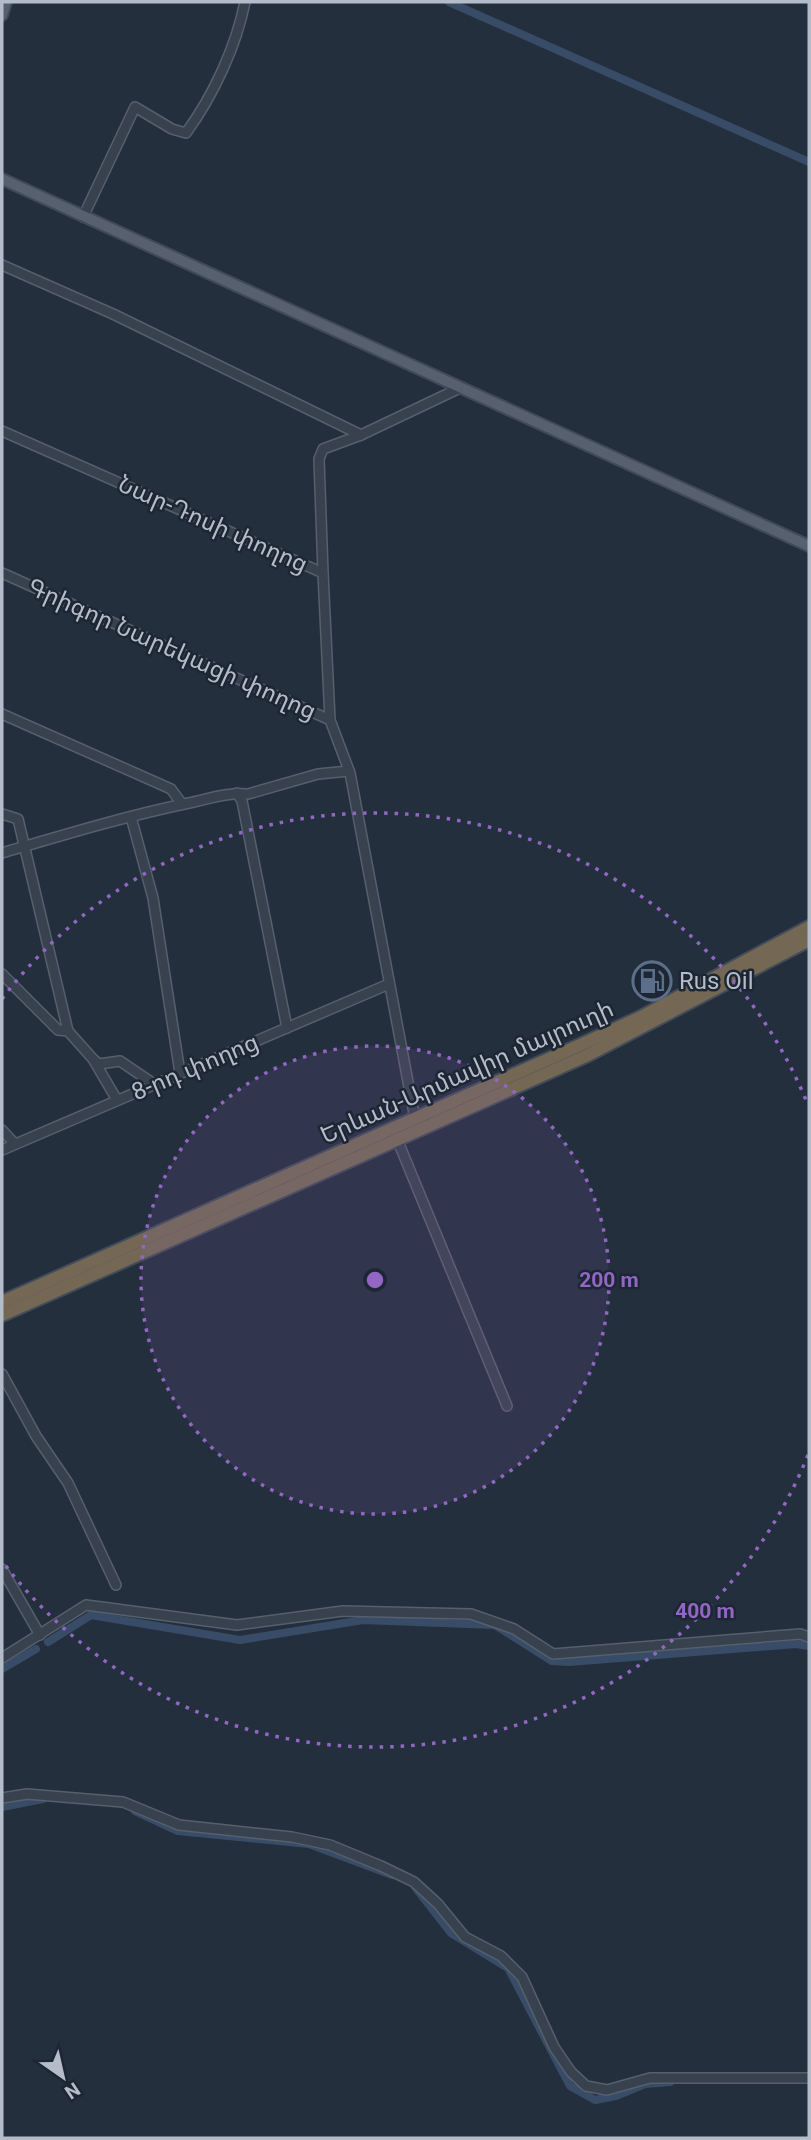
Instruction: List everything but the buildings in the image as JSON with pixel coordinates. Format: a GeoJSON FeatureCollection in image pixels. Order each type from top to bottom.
{"type":"FeatureCollection","features":[{"type":"Feature","properties":{"kind":"highway","name":"Երևան-Արմավիր մայրուղի"},"geometry":{"type":"LineString","coordinates":[[137,1248],[641,1017],[809,927]]}},
{"type":"Feature","properties":{"kind":"highway","name":"Երևան-Արմավիր մայրուղի"},"geometry":{"type":"LineString","coordinates":[[137,1248],[397,1139],[646,1028],[809,940]]}},
{"type":"Feature","properties":{"kind":"highway"},"geometry":{"type":"LineString","coordinates":[[2,1302],[137,1248]]}},
{"type":"Feature","properties":{"kind":"highway"},"geometry":{"type":"LineString","coordinates":[[2,1315],[137,1248]]}},
{"type":"Feature","properties":{"kind":"main road"},"geometry":{"type":"LineString","coordinates":[[2,15],[6,2]]}},
{"type":"Feature","properties":{"kind":"main road"},"geometry":{"type":"LineString","coordinates":[[2,179],[809,546]]}},
{"type":"Feature","properties":{"kind":"street"},"geometry":{"type":"LineString","coordinates":[[83,217],[135,107],[172,129],[186,133],[200,114],[240,29],[245,2]]}},
{"type":"Feature","properties":{"kind":"street"},"geometry":{"type":"LineString","coordinates":[[2,265],[113,314],[361,435]]}},
{"type":"Feature","properties":{"kind":"street","name":"Նար-Դոսի փողոց"},"geometry":{"type":"LineString","coordinates":[[2,431],[323,573],[319,458],[323,449],[361,435],[462,387]]}},
{"type":"Feature","properties":{"kind":"street","name":"Գրիգոր Նարեկացի փողոց"},"geometry":{"type":"LineString","coordinates":[[2,573],[330,720],[350,772],[415,1119]]}},
{"type":"Feature","properties":{"kind":"street"},"geometry":{"type":"LineString","coordinates":[[323,573],[330,720]]}},
{"type":"Feature","properties":{"kind":"street"},"geometry":{"type":"LineString","coordinates":[[2,714],[171,789],[182,804]]}},
{"type":"Feature","properties":{"kind":"street"},"geometry":{"type":"LineString","coordinates":[[2,853],[182,804],[248,793],[318,774],[350,772]]}},
{"type":"Feature","properties":{"kind":"street"},"geometry":{"type":"LineString","coordinates":[[237,793],[257,868],[286,1028]]}},
{"type":"Feature","properties":{"kind":"street"},"geometry":{"type":"LineString","coordinates":[[2,814],[18,820],[68,1031],[99,1064],[120,1061],[155,1084]]}},
{"type":"Feature","properties":{"kind":"street"},"geometry":{"type":"LineString","coordinates":[[131,817],[153,898],[180,1073]]}},
{"type":"Feature","properties":{"kind":"street"},"geometry":{"type":"LineString","coordinates":[[2,974],[58,1030],[68,1031]]}},
{"type":"Feature","properties":{"kind":"street","name":"8-րդ փողոց"},"geometry":{"type":"LineString","coordinates":[[2,1150],[389,984]]}},
{"type":"Feature","properties":{"kind":"street"},"geometry":{"type":"LineString","coordinates":[[93,1059],[117,1100]]}},
{"type":"Feature","properties":{"kind":"street"},"geometry":{"type":"LineString","coordinates":[[2,1130],[15,1144]]}},
{"type":"Feature","properties":{"kind":"street"},"geometry":{"type":"LineString","coordinates":[[397,1139],[507,1406]]}},
{"type":"Feature","properties":{"kind":"street"},"geometry":{"type":"LineString","coordinates":[[2,1374],[36,1436],[68,1483],[116,1585]]}},
{"type":"Feature","properties":{"kind":"street"},"geometry":{"type":"LineString","coordinates":[[2,1569],[40,1635]]}},
{"type":"Feature","properties":{"kind":"street"},"geometry":{"type":"LineString","coordinates":[[2,1658],[86,1605],[237,1625],[344,1611],[471,1614],[514,1629],[553,1654],[800,1634],[809,1637]]}},
{"type":"Feature","properties":{"kind":"street"},"geometry":{"type":"LineString","coordinates":[[2,1798],[27,1794],[123,1802],[179,1825],[292,1837],[330,1845],[414,1882],[438,1903],[465,1937],[501,1956],[522,1977],[554,2047],[571,2072],[586,2086],[607,2090],[650,2078],[809,2078]]}},
{"type":"Feature","properties":{"kind":"waterway"},"geometry":{"type":"LineString","coordinates":[[449,2],[809,162]]}},
{"type":"Feature","properties":{"kind":"waterway"},"geometry":{"type":"LineString","coordinates":[[48,1642],[91,1615],[240,1640],[363,1620],[495,1625],[552,1661],[569,1662],[796,1644],[809,1646]]}},
{"type":"Feature","properties":{"kind":"waterway"},"geometry":{"type":"LineString","coordinates":[[2,1669],[36,1649]]}},
{"type":"Feature","properties":{"kind":"waterway"},"geometry":{"type":"LineString","coordinates":[[2,1807],[43,1799]]}},
{"type":"Feature","properties":{"kind":"waterway"},"geometry":{"type":"LineString","coordinates":[[135,1811],[178,1831],[309,1844],[392,1875]]}},
{"type":"Feature","properties":{"kind":"waterway"},"geometry":{"type":"LineString","coordinates":[[415,1887],[451,1933],[508,1968],[570,2086],[595,2100],[616,2096],[645,2084],[670,2082]]}},
{"type":"Feature","properties":{"kind":"place","name":"Rus Oil"},"geometry":{"type":"Point","coordinates":[652,981]}}]}
